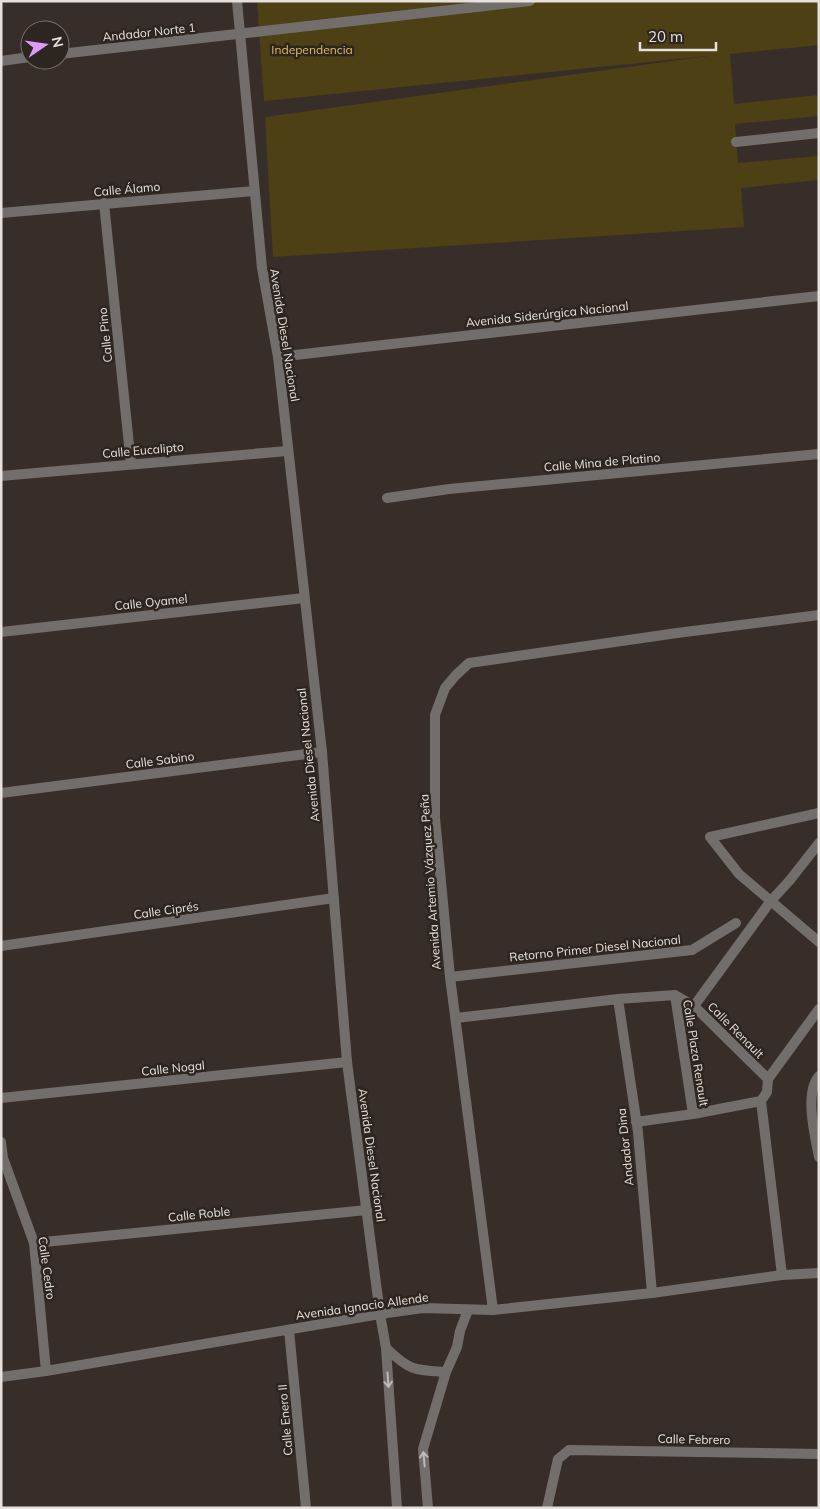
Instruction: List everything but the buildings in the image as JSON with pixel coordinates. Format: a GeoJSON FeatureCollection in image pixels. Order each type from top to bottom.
{"type":"FeatureCollection","features":[{"type":"Feature","properties":{"kind":"street","name":"Avenida Diesel Nacional"},"geometry":{"type":"LineString","coordinates":[[237,1],[262,268],[278,357],[322,752],[347,1062],[386,1348],[398,1508]]}},
{"type":"Feature","properties":{"kind":"street","name":"Andador Norte 1"},"geometry":{"type":"LineString","coordinates":[[70,53],[530,1]]}},
{"type":"Feature","properties":{"kind":"street"},"geometry":{"type":"LineString","coordinates":[[1,61],[20,59]]}},
{"type":"Feature","properties":{"kind":"street"},"geometry":{"type":"LineString","coordinates":[[736,142],[819,134]]}},
{"type":"Feature","properties":{"kind":"street","name":"Calle Álamo"},"geometry":{"type":"LineString","coordinates":[[1,213],[254,191]]}},
{"type":"Feature","properties":{"kind":"street","name":"Calle Pino"},"geometry":{"type":"LineString","coordinates":[[104,203],[131,464]]}},
{"type":"Feature","properties":{"kind":"street","name":"Avenida Siderúrgica Nacional"},"geometry":{"type":"LineString","coordinates":[[278,357],[819,296]]}},
{"type":"Feature","properties":{"kind":"street","name":"Calle Eucalipto"},"geometry":{"type":"LineString","coordinates":[[1,476],[287,450]]}},
{"type":"Feature","properties":{"kind":"street","name":"Calle Mina de Platino"},"geometry":{"type":"LineString","coordinates":[[387,498],[459,488],[819,454]]}},
{"type":"Feature","properties":{"kind":"street","name":"Calle Oyamel"},"geometry":{"type":"LineString","coordinates":[[1,632],[304,598]]}},
{"type":"Feature","properties":{"kind":"street","name":"Avenida Artemio Vázquez Peña"},"geometry":{"type":"LineString","coordinates":[[493,1310],[450,977],[435,818],[436,715],[445,688],[469,663],[819,615]]}},
{"type":"Feature","properties":{"kind":"street","name":"Calle Sabino"},"geometry":{"type":"LineString","coordinates":[[1,793],[322,752]]}},
{"type":"Feature","properties":{"kind":"street"},"geometry":{"type":"LineString","coordinates":[[819,813],[710,837],[739,874],[819,942]]}},
{"type":"Feature","properties":{"kind":"street"},"geometry":{"type":"LineString","coordinates":[[694,1006],[770,902],[819,843]]}},
{"type":"Feature","properties":{"kind":"street","name":"Calle Ciprés"},"geometry":{"type":"LineString","coordinates":[[1,946],[334,898]]}},
{"type":"Feature","properties":{"kind":"street","name":"Retorno Primer Diesel Nacional"},"geometry":{"type":"LineString","coordinates":[[450,977],[692,950],[736,923]]}},
{"type":"Feature","properties":{"kind":"street"},"geometry":{"type":"LineString","coordinates":[[456,1018],[618,998],[675,995]]}},
{"type":"Feature","properties":{"kind":"street","name":"Calle Renault"},"geometry":{"type":"LineString","coordinates":[[675,995],[694,1006],[768,1078]]}},
{"type":"Feature","properties":{"kind":"street","name":"Calle Plaza Renault"},"geometry":{"type":"LineString","coordinates":[[675,995],[693,1114]]}},
{"type":"Feature","properties":{"kind":"street","name":"Andador Dina"},"geometry":{"type":"LineString","coordinates":[[618,998],[636,1122],[652,1293]]}},
{"type":"Feature","properties":{"kind":"street"},"geometry":{"type":"LineString","coordinates":[[782,1275],[763,1104],[768,1078],[819,1009]]}},
{"type":"Feature","properties":{"kind":"street","name":"Calle Nogal"},"geometry":{"type":"LineString","coordinates":[[1,1098],[347,1062]]}},
{"type":"Feature","properties":{"kind":"street"},"geometry":{"type":"LineString","coordinates":[[817,1078],[811,1106],[819,1157]]}},
{"type":"Feature","properties":{"kind":"street"},"geometry":{"type":"LineString","coordinates":[[636,1122],[763,1104]]}},
{"type":"Feature","properties":{"kind":"street","name":"Calle Cedro"},"geometry":{"type":"LineString","coordinates":[[1,1142],[3,1158],[34,1243],[46,1371]]}},
{"type":"Feature","properties":{"kind":"street","name":"Calle Roble"},"geometry":{"type":"LineString","coordinates":[[34,1243],[367,1210]]}},
{"type":"Feature","properties":{"kind":"street","name":"Avenida Ignacio Allende"},"geometry":{"type":"LineString","coordinates":[[1,1377],[423,1308],[493,1310],[652,1293],[782,1275],[819,1272]]}},
{"type":"Feature","properties":{"kind":"street"},"geometry":{"type":"LineString","coordinates":[[428,1508],[423,1449],[446,1372],[457,1347],[468,1310]]}},
{"type":"Feature","properties":{"kind":"street","name":"Calle Enero II"},"geometry":{"type":"LineString","coordinates":[[289,1330],[306,1508]]}},
{"type":"Feature","properties":{"kind":"street"},"geometry":{"type":"LineString","coordinates":[[386,1348],[400,1362],[415,1370],[446,1372]]}},
{"type":"Feature","properties":{"kind":"street","name":"Calle Febrero"},"geometry":{"type":"LineString","coordinates":[[547,1508],[558,1459],[569,1450],[819,1454]]}},
{"type":"Feature","properties":{"kind":"green space","name":"Independencia"},"geometry":{"type":"Polygon","coordinates":[[[257,1],[819,1],[819,45],[730,54],[734,104],[819,95],[819,116],[735,124],[738,163],[819,156],[819,180],[741,188],[744,227],[273,257],[265,117],[708,56],[264,101],[257,1]]]}}]}
